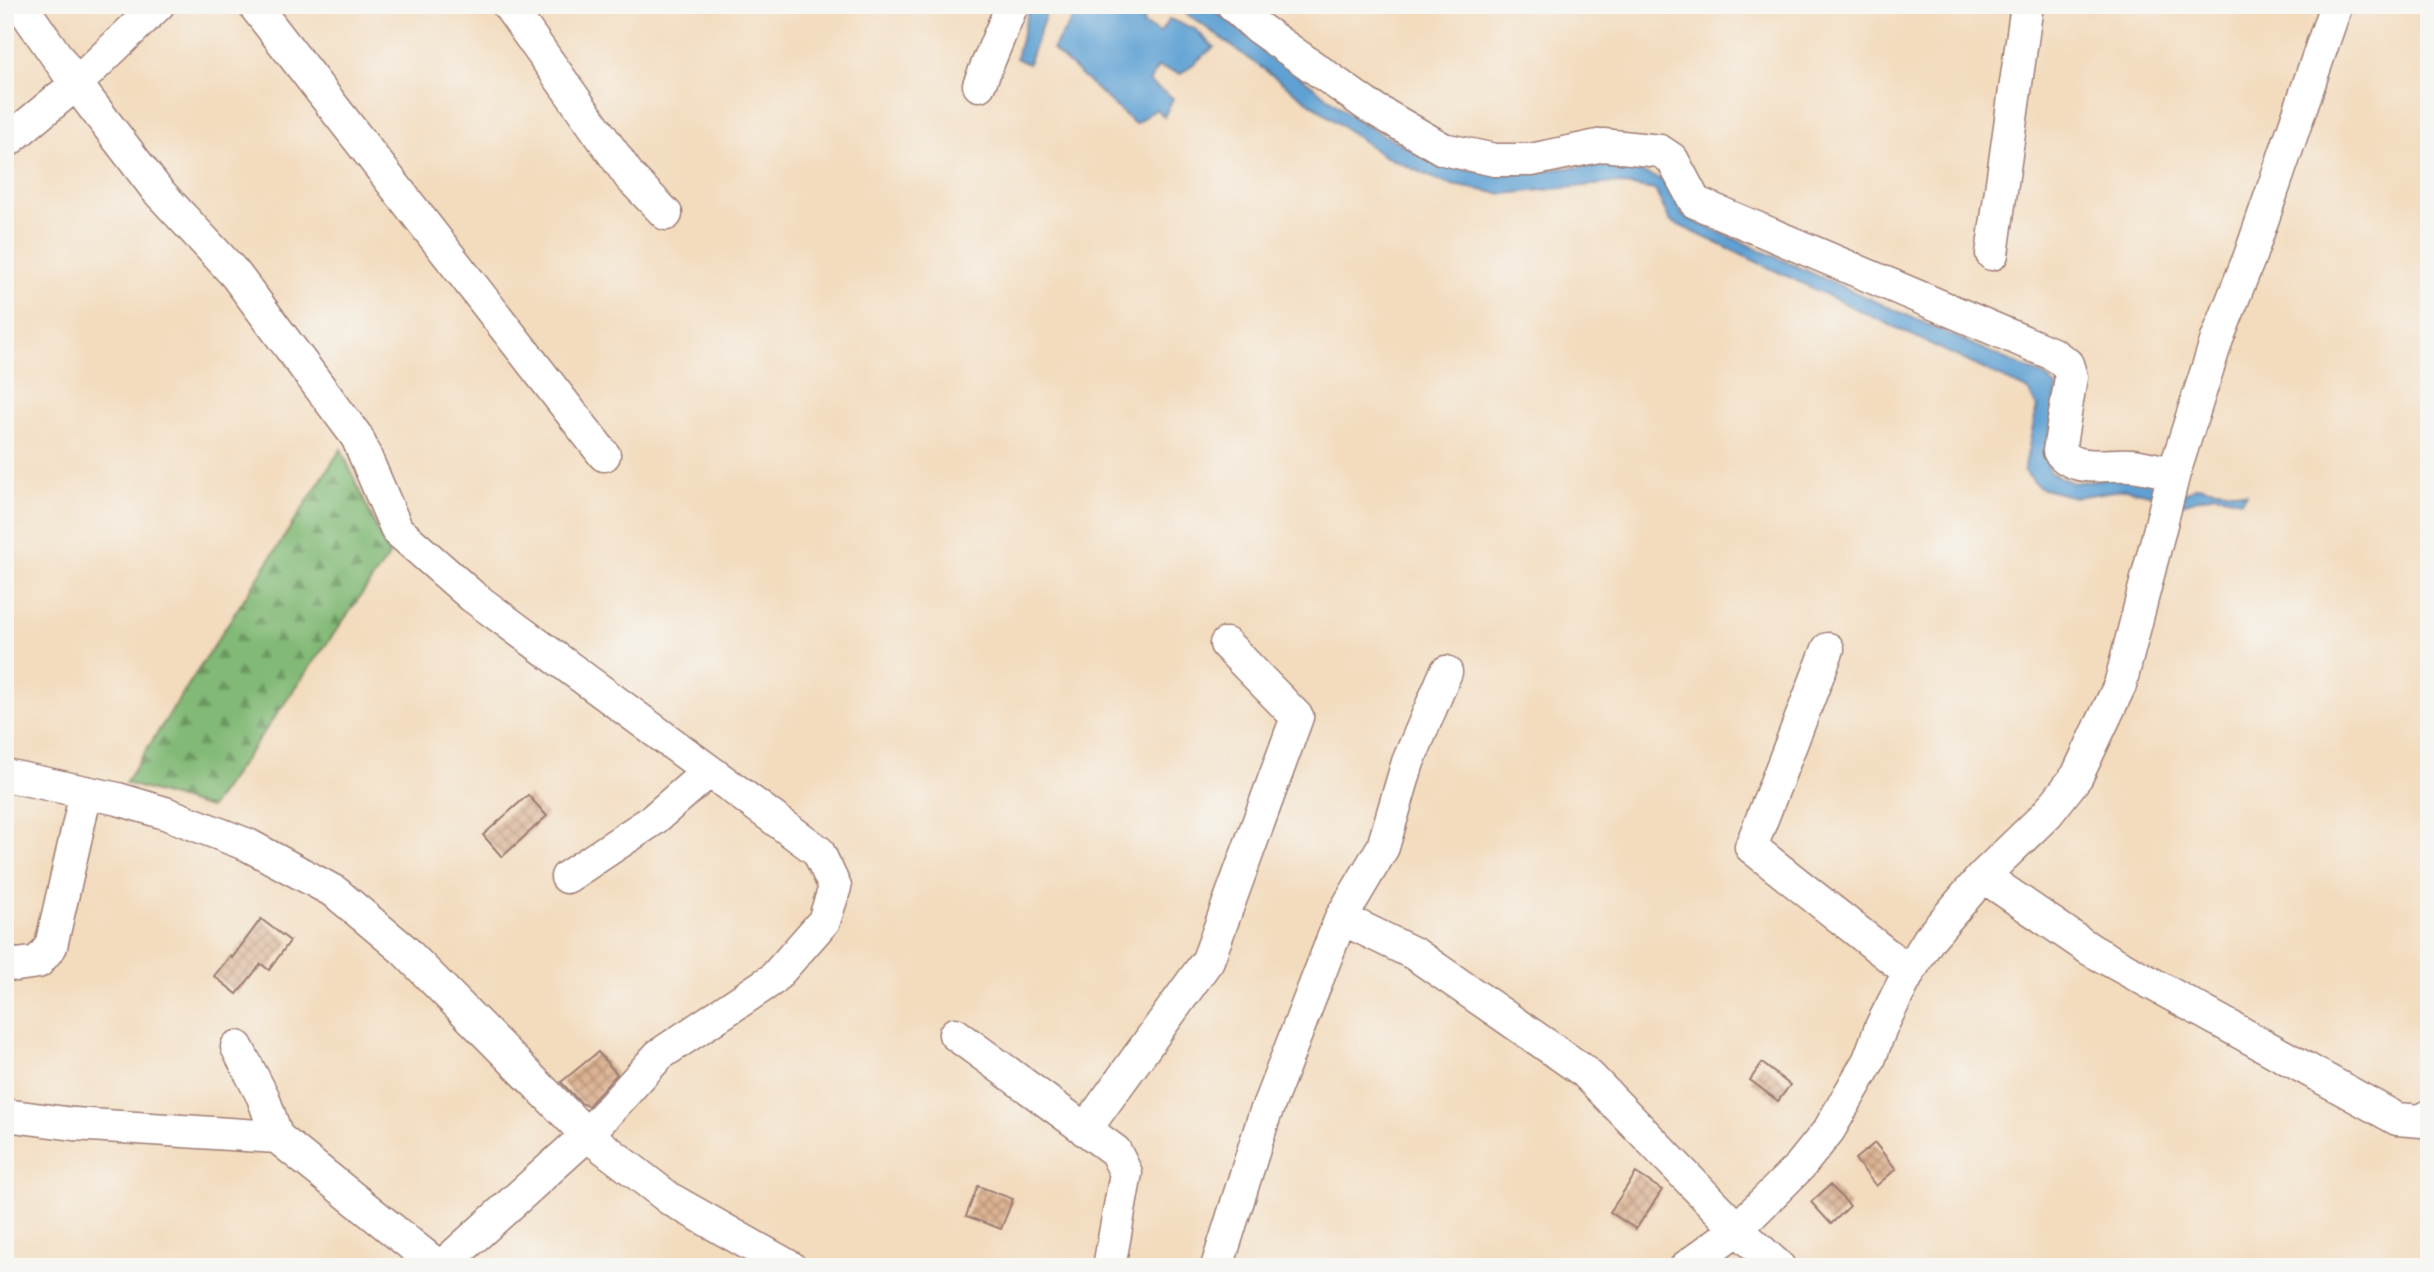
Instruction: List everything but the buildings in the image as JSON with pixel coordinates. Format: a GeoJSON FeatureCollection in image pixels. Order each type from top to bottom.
{"type":"FeatureCollection","features":[{"type":"Feature","properties":{"kind":"street"},"geometry":{"type":"LineString","coordinates":[[21,5],[76,84],[157,190],[235,274],[357,437],[397,530],[472,596],[818,851],[835,887],[824,921],[773,979],[659,1055],[587,1135],[440,1267],[277,1137],[263,1097],[237,1047]]}},
{"type":"Feature","properties":{"kind":"street"},"geometry":{"type":"LineString","coordinates":[[5,143],[76,84],[158,5]]}},
{"type":"Feature","properties":{"kind":"street"},"geometry":{"type":"LineString","coordinates":[[254,5],[604,455]]}},
{"type":"Feature","properties":{"kind":"street"},"geometry":{"type":"LineString","coordinates":[[508,5],[630,177],[666,214]]}},
{"type":"Feature","properties":{"kind":"street"},"geometry":{"type":"LineString","coordinates":[[979,86],[1012,5]]}},
{"type":"Feature","properties":{"kind":"street"},"geometry":{"type":"LineString","coordinates":[[1233,5],[1257,27],[1367,105],[1443,149],[1495,160],[1531,160],[1603,145],[1660,151],[1672,159],[1695,202],[2053,354],[2067,363],[2071,377],[2059,451],[2064,458],[2081,465],[2131,465],[2174,473]]}},
{"type":"Feature","properties":{"kind":"street"},"geometry":{"type":"LineString","coordinates":[[1992,254],[2027,5]]}},
{"type":"Feature","properties":{"kind":"street"},"geometry":{"type":"LineString","coordinates":[[1686,1267],[1737,1229],[1800,1166],[1829,1129],[1869,1059],[1881,1027],[1929,939],[1983,876],[2047,814],[2077,776],[2120,685],[2174,473],[2217,339],[2250,256],[2336,5]]}},
{"type":"Feature","properties":{"kind":"street"},"geometry":{"type":"LineString","coordinates":[[1085,1130],[1208,960],[1297,717],[1226,645]]}},
{"type":"Feature","properties":{"kind":"street"},"geometry":{"type":"LineString","coordinates":[[1828,649],[1751,847],[1909,972]]}},
{"type":"Feature","properties":{"kind":"street"},"geometry":{"type":"LineString","coordinates":[[1217,1267],[1264,1117],[1341,918],[1383,847],[1408,762],[1446,671]]}},
{"type":"Feature","properties":{"kind":"street"},"geometry":{"type":"LineString","coordinates":[[567,877],[653,820],[709,771]]}},
{"type":"Feature","properties":{"kind":"street"},"geometry":{"type":"LineString","coordinates":[[5,775],[86,792],[165,813],[248,845],[335,892],[403,949],[587,1135],[670,1199],[790,1267]]}},
{"type":"Feature","properties":{"kind":"street"},"geometry":{"type":"LineString","coordinates":[[5,963],[17,965],[38,962],[51,946],[86,792]]}},
{"type":"Feature","properties":{"kind":"street"},"geometry":{"type":"LineString","coordinates":[[1983,876],[2091,950],[2397,1119],[2422,1121],[2429,1116]]}},
{"type":"Feature","properties":{"kind":"street"},"geometry":{"type":"LineString","coordinates":[[1341,918],[1415,954],[1585,1072],[1737,1229],[1779,1267]]}},
{"type":"Feature","properties":{"kind":"street"},"geometry":{"type":"LineString","coordinates":[[955,1034],[1115,1152],[1126,1173],[1108,1267]]}},
{"type":"Feature","properties":{"kind":"street"},"geometry":{"type":"LineString","coordinates":[[5,1115],[74,1124],[277,1137]]}},
{"type":"Feature","properties":{"kind":"green space"},"geometry":{"type":"Polygon","coordinates":[[[341,449],[389,556],[210,808],[125,783],[341,449]]]}},
{"type":"Feature","properties":{"kind":"water"},"geometry":{"type":"Polygon","coordinates":[[[1030,5],[1049,5],[1028,64],[1016,58],[1030,5]]]}},
{"type":"Feature","properties":{"kind":"water"},"geometry":{"type":"Polygon","coordinates":[[[1083,5],[1138,5],[1147,11],[1143,24],[1160,33],[1169,19],[1195,29],[1214,47],[1181,74],[1158,67],[1149,82],[1173,98],[1164,117],[1156,109],[1135,124],[1052,49],[1083,5]]]}},
{"type":"Feature","properties":{"kind":"water"},"geometry":{"type":"Polygon","coordinates":[[[1172,5],[1207,5],[1361,123],[1439,164],[1494,174],[1615,164],[1669,182],[1683,216],[2046,377],[2057,388],[2046,459],[2049,472],[2073,483],[2134,474],[2163,482],[2159,496],[2127,489],[2075,497],[2040,488],[2024,471],[2037,407],[2028,390],[1670,221],[1655,190],[1613,183],[1503,194],[1447,184],[1382,155],[1172,5]]]}},
{"type":"Feature","properties":{"kind":"water"},"geometry":{"type":"Polygon","coordinates":[[[2196,486],[2246,493],[2241,500],[2214,494],[2179,505],[2183,494],[2196,486]]]}}]}
